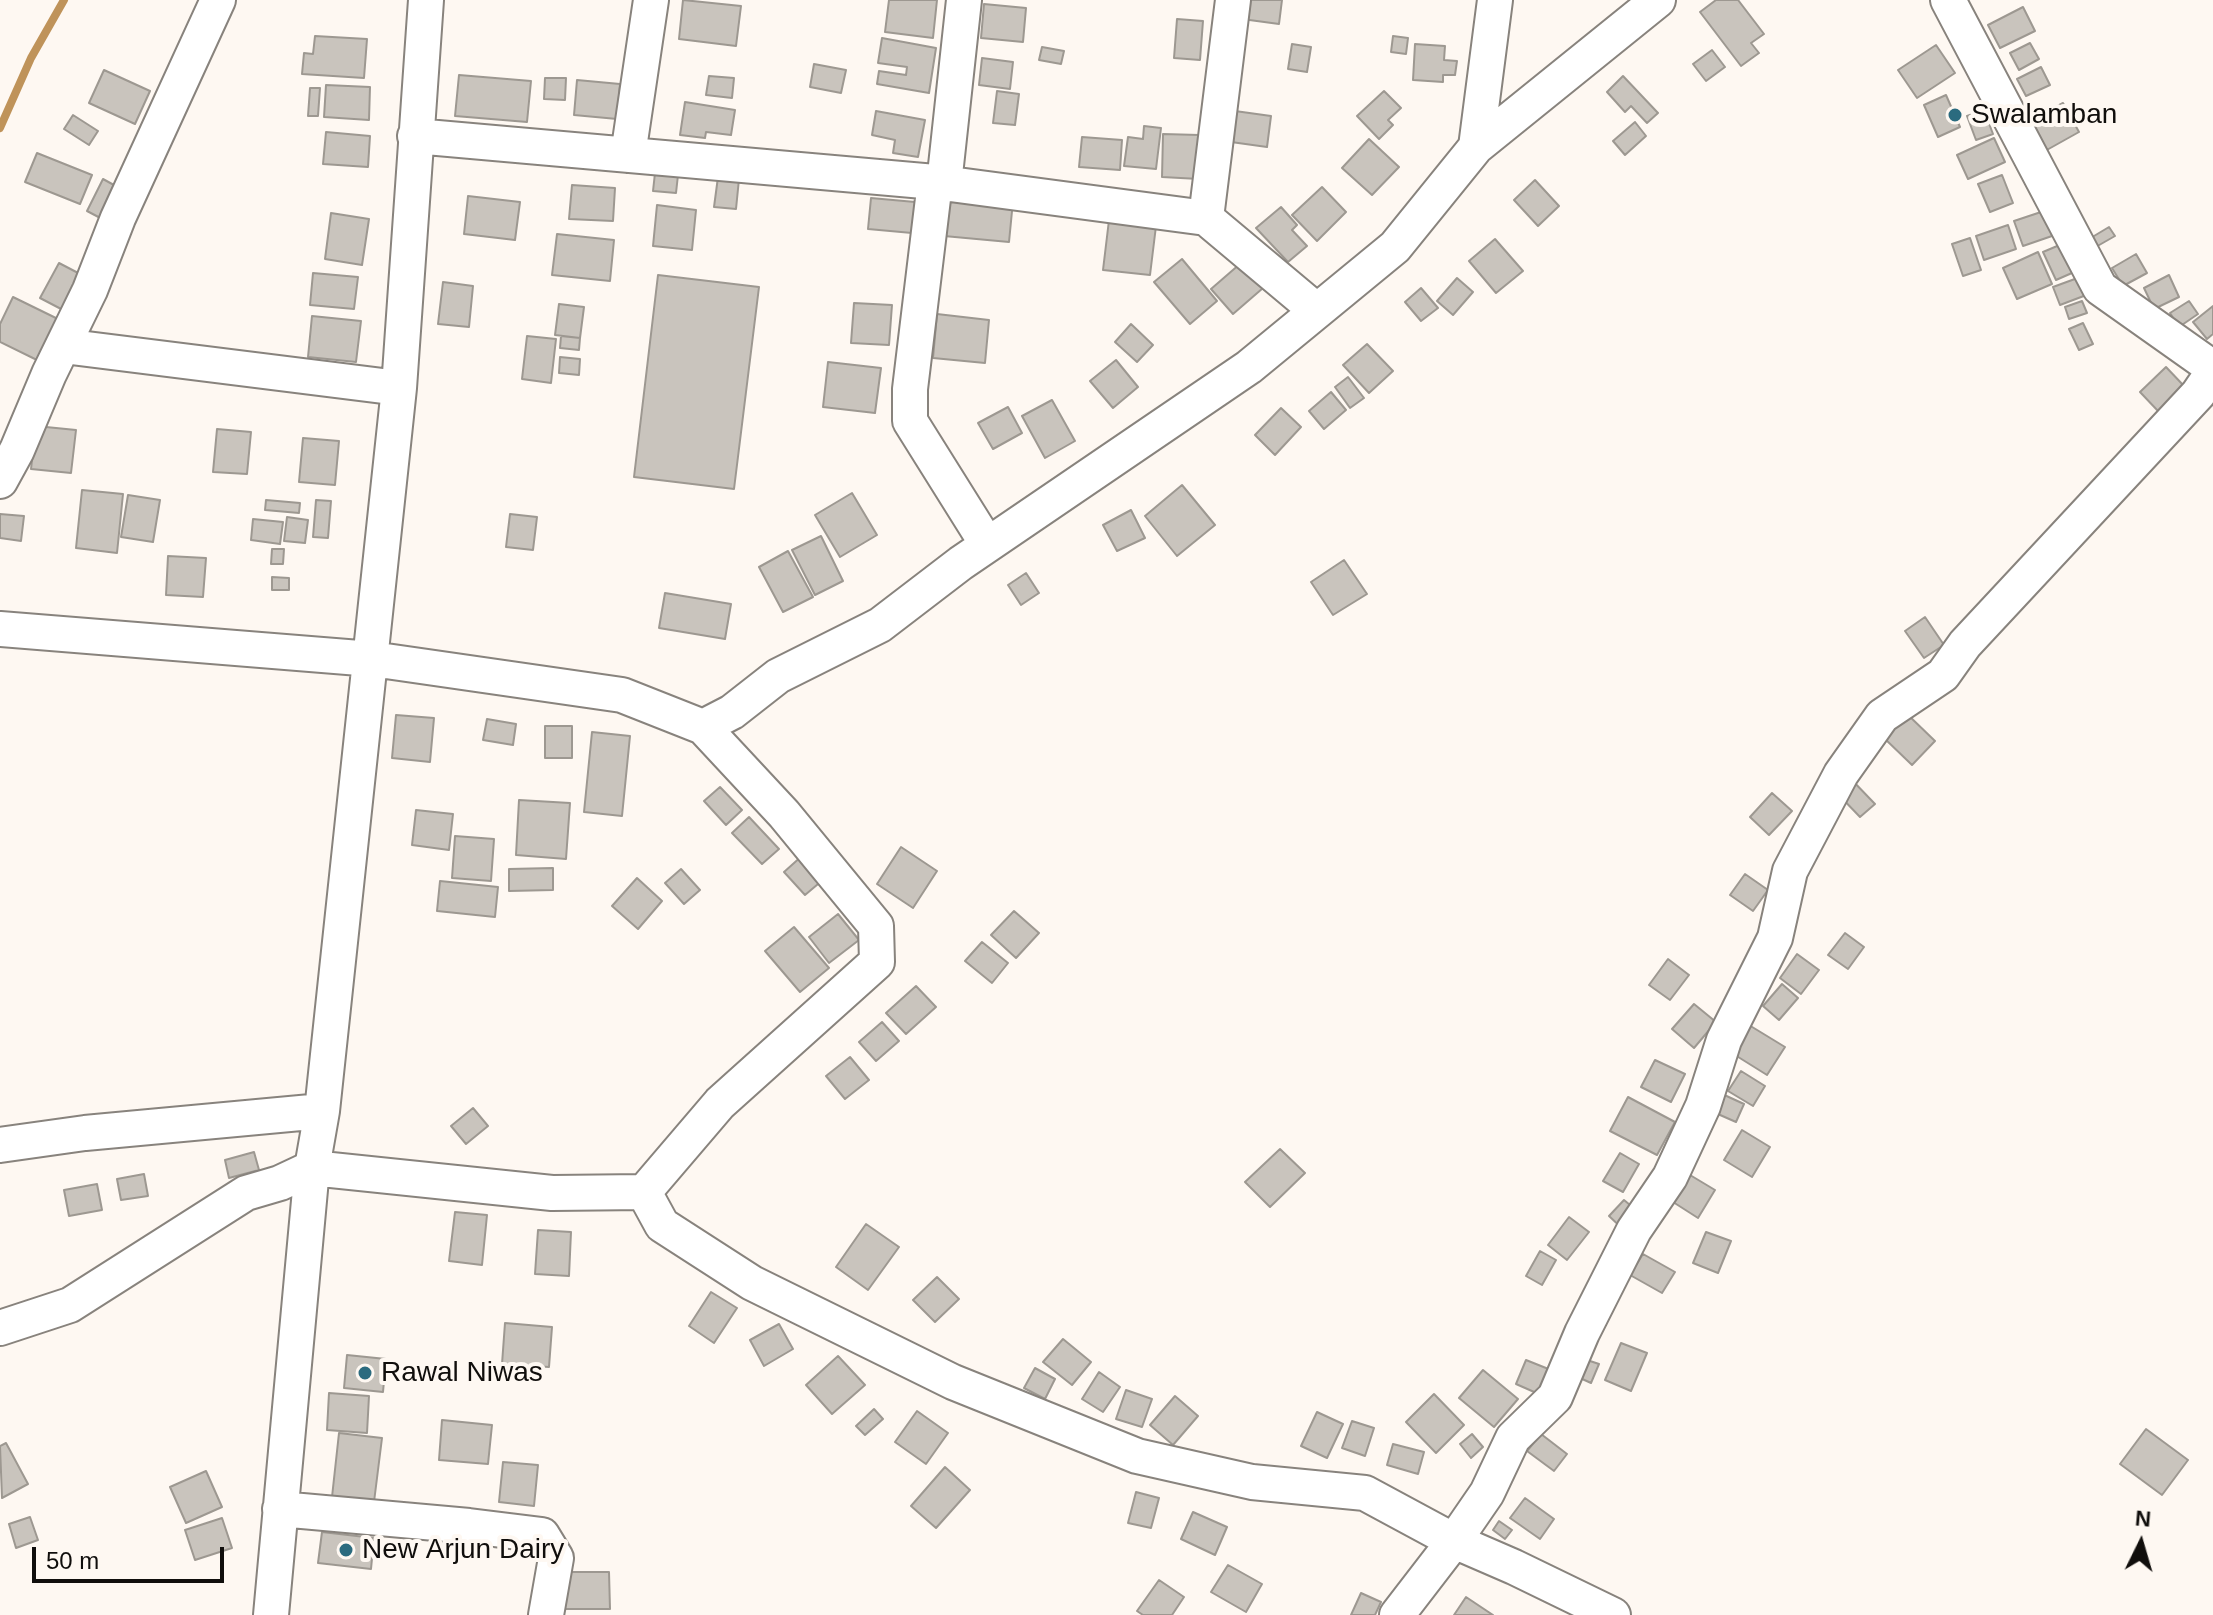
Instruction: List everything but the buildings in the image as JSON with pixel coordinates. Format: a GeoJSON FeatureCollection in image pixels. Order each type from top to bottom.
{"type":"FeatureCollection","features":[{"type":"Feature","properties":{"kind":"street"},"geometry":{"type":"LineString","coordinates":[[0,481],[17,450],[218,0]]}},
{"type":"Feature","properties":{"kind":"street"},"geometry":{"type":"LineString","coordinates":[[271,1615],[312,1168],[322,1111],[399,388],[426,0]]}},
{"type":"Feature","properties":{"kind":"street"},"geometry":{"type":"LineString","coordinates":[[628,155],[651,0]]}},
{"type":"Feature","properties":{"kind":"street"},"geometry":{"type":"LineString","coordinates":[[964,0],[910,389],[910,421],[987,544]]}},
{"type":"Feature","properties":{"kind":"street"},"geometry":{"type":"LineString","coordinates":[[1206,218],[1233,0]]}},
{"type":"Feature","properties":{"kind":"street"},"geometry":{"type":"LineString","coordinates":[[1476,147],[1495,0]]}},
{"type":"Feature","properties":{"kind":"street"},"geometry":{"type":"LineString","coordinates":[[703,727],[732,712],[778,676],[880,625],[987,544],[1249,367],[1395,247],[1476,147],[1658,0]]}},
{"type":"Feature","properties":{"kind":"street"},"geometry":{"type":"LineString","coordinates":[[1397,1615],[1487,1493],[1513,1438],[1555,1397],[1582,1333],[1634,1230],[1670,1177],[1703,1106],[1724,1040],[1775,938],[1790,871],[1841,774],[1882,716],[1943,675],[1965,644],[2198,394],[2213,370],[2100,288],[1948,0]]}},
{"type":"Feature","properties":{"kind":"street"},"geometry":{"type":"LineString","coordinates":[[415,136],[940,183],[1206,218],[1317,311]]}},
{"type":"Feature","properties":{"kind":"street"},"geometry":{"type":"LineString","coordinates":[[63,346],[399,388]]}},
{"type":"Feature","properties":{"kind":"street"},"geometry":{"type":"LineString","coordinates":[[0,629],[372,659],[622,695],[703,727],[784,814],[876,926],[877,962],[720,1103],[644,1192],[552,1193],[312,1168],[280,1183],[246,1193],[70,1305],[0,1328]]}},
{"type":"Feature","properties":{"kind":"street"},"geometry":{"type":"LineString","coordinates":[[0,1145],[85,1133],[322,1111]]}},
{"type":"Feature","properties":{"kind":"street"},"geometry":{"type":"LineString","coordinates":[[644,1192],[662,1225],[752,1283],[953,1382],[1137,1456],[1252,1482],[1365,1493],[1454,1541],[1613,1615]]}},
{"type":"Feature","properties":{"kind":"street"},"geometry":{"type":"LineString","coordinates":[[280,1509],[542,1535],[556,1558],[546,1615]]}},
{"type":"Feature","properties":{"kind":"waterway"},"geometry":{"type":"LineString","coordinates":[[0,128],[31,58],[64,0]]}},
{"type":"Feature","properties":{"kind":"place","name":"Swalamban"},"geometry":{"type":"Point","coordinates":[1955,115]}},
{"type":"Feature","properties":{"kind":"place","name":"Rawal Niwas"},"geometry":{"type":"Point","coordinates":[365,1373]}},
{"type":"Feature","properties":{"kind":"place","name":"New Arjun Dairy"},"geometry":{"type":"Point","coordinates":[346,1550]}}]}
